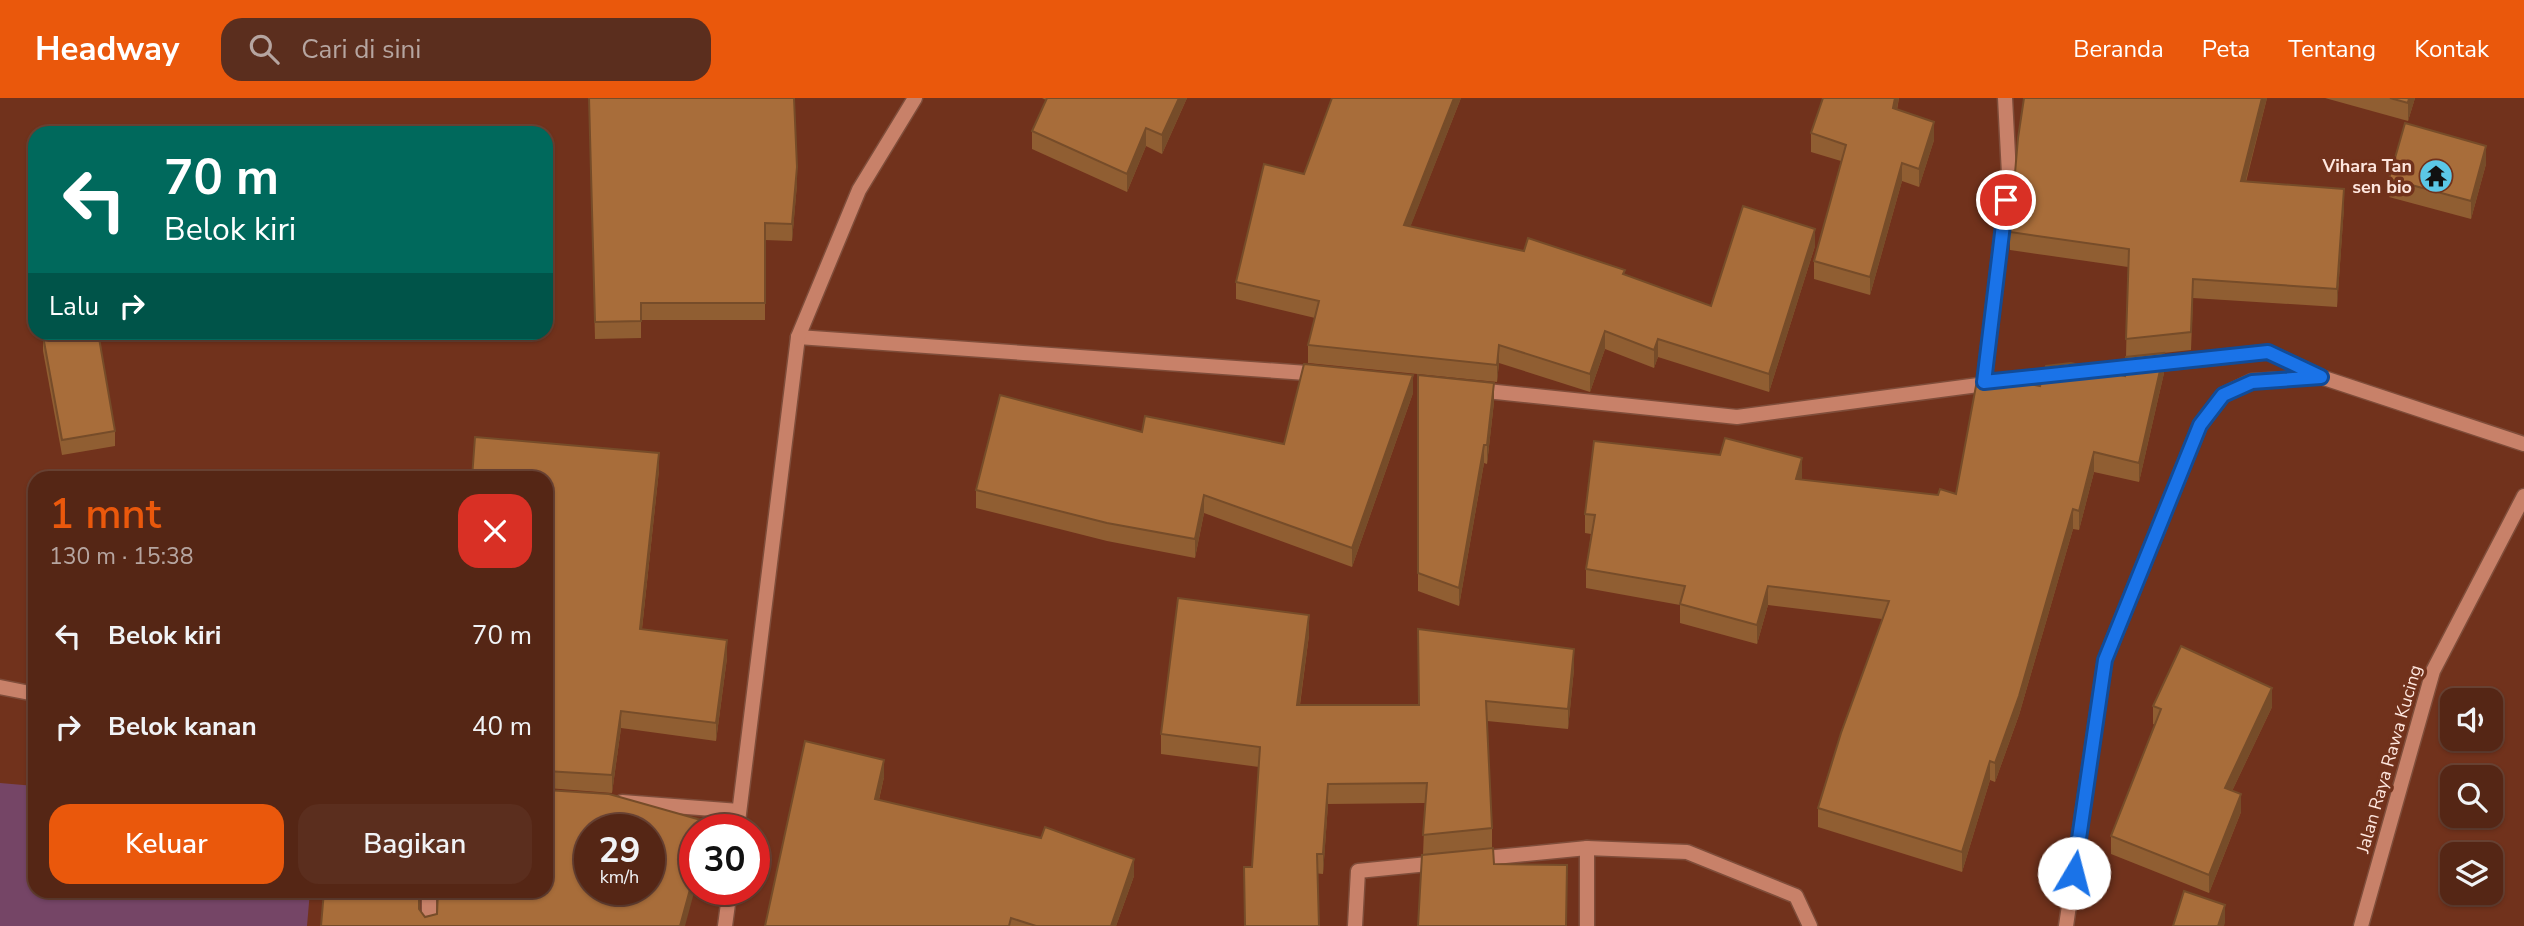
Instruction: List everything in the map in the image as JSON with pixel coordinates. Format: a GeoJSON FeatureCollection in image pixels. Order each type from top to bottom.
{"type":"FeatureCollection","features":[{"type":"Feature","properties":{"kind":"street"},"geometry":{"type":"LineString","coordinates":[[739,814],[798,337],[859,190],[915,98]]}},
{"type":"Feature","properties":{"kind":"street"},"geometry":{"type":"LineString","coordinates":[[1984,382],[2009,174],[2005,98]]}},
{"type":"Feature","properties":{"kind":"street"},"geometry":{"type":"LineString","coordinates":[[798,337],[1333,376]]}},
{"type":"Feature","properties":{"kind":"street"},"geometry":{"type":"LineString","coordinates":[[1459,388],[1737,417],[1984,382],[2268,352],[2321,377],[2524,444]]}},
{"type":"Feature","properties":{"kind":"street"},"geometry":{"type":"LineString","coordinates":[[2066,926],[2105,660],[2200,425],[2223,395],[2252,382],[2321,377]]}},
{"type":"Feature","properties":{"kind":"street","name":"Jalan Raya Rawa Kucing"},"geometry":{"type":"LineString","coordinates":[[2361,926],[2433,671],[2524,496]]}},
{"type":"Feature","properties":{"kind":"street"},"geometry":{"type":"LineString","coordinates":[[0,687],[28,693]]}},
{"type":"Feature","properties":{"kind":"street"},"geometry":{"type":"LineString","coordinates":[[607,801],[739,811]]}},
{"type":"Feature","properties":{"kind":"street"},"geometry":{"type":"LineString","coordinates":[[1587,848],[1587,926]]}},
{"type":"Feature","properties":{"kind":"street"},"geometry":{"type":"LineString","coordinates":[[1355,926],[1358,872],[1587,848],[1687,852],[1796,896],[1810,926]]}},
{"type":"Feature","properties":{"kind":"street"},"geometry":{"type":"LineString","coordinates":[[429,898],[429,926]]}},
{"type":"Feature","properties":{"kind":"street"},"geometry":{"type":"LineString","coordinates":[[725,926],[728,905]]}},
{"type":"Feature","properties":{"kind":"shaded area"},"geometry":{"type":"Polygon","coordinates":[[[0,783],[28,785],[28,898],[309,898],[307,926],[0,926],[0,783]]]}},
{"type":"Feature","properties":{"kind":"building"},"geometry":{"type":"Polygon","coordinates":[[[589,98],[794,98],[797,167],[792,224],[765,223],[765,303],[641,303],[641,321],[595,322],[589,98]]]}},
{"type":"Feature","properties":{"kind":"building"},"geometry":{"type":"Polygon","coordinates":[[[1047,98],[1179,98],[1162,135],[1146,128],[1127,174],[1032,131],[1047,98]]]}},
{"type":"Feature","properties":{"kind":"building"},"geometry":{"type":"Polygon","coordinates":[[[1332,98],[1454,98],[1404,225],[1524,251],[1528,238],[1625,270],[1623,274],[1711,306],[1743,206],[1815,229],[1769,374],[1658,339],[1654,350],[1605,331],[1590,374],[1499,345],[1497,365],[1308,345],[1319,301],[1236,282],[1264,164],[1304,174],[1332,98]]]}},
{"type":"Feature","properties":{"kind":"building"},"geometry":{"type":"Polygon","coordinates":[[[1823,98],[1895,98],[1893,108],[1934,122],[1919,169],[1902,163],[1870,277],[1814,261],[1846,145],[1811,133],[1823,98]]]}},
{"type":"Feature","properties":{"kind":"building"},"geometry":{"type":"Polygon","coordinates":[[[2024,98],[2262,98],[2241,181],[2344,189],[2337,289],[2193,279],[2191,332],[2126,339],[2129,249],[2010,232],[2024,98]]]}},
{"type":"Feature","properties":{"kind":"building"},"geometry":{"type":"Polygon","coordinates":[[[2390,98],[2409,98],[2408,103],[2390,98]]]}},
{"type":"Feature","properties":{"kind":"building"},"geometry":{"type":"Polygon","coordinates":[[[2405,123],[2486,146],[2471,201],[2389,179],[2405,123]]]}},
{"type":"Feature","properties":{"kind":"building"},"geometry":{"type":"Polygon","coordinates":[[[44,340],[99,340],[115,431],[62,440],[44,340]]]}},
{"type":"Feature","properties":{"kind":"building"},"geometry":{"type":"Polygon","coordinates":[[[2164,353],[2139,463],[2094,452],[2079,511],[2073,509],[2019,696],[1995,763],[1990,761],[1962,852],[1818,808],[1841,733],[1889,601],[1768,586],[1757,625],[1680,604],[1685,586],[1586,569],[1595,515],[1585,514],[1594,441],[1720,455],[1725,438],[1802,458],[1796,479],[1938,495],[1940,489],[1956,494],[1978,375],[2040,386],[2046,366],[2071,363],[2125,376],[2126,357],[2164,353]]]}},
{"type":"Feature","properties":{"kind":"building"},"geometry":{"type":"Polygon","coordinates":[[[1304,364],[1413,375],[1352,548],[1204,495],[1195,539],[1107,523],[976,490],[1000,395],[1142,432],[1145,416],[1284,444],[1304,364]]]}},
{"type":"Feature","properties":{"kind":"building"},"geometry":{"type":"Polygon","coordinates":[[[1418,375],[1494,383],[1487,445],[1484,445],[1459,588],[1418,573],[1418,375]]]}},
{"type":"Feature","properties":{"kind":"building"},"geometry":{"type":"Polygon","coordinates":[[[475,437],[659,453],[640,629],[727,640],[716,723],[621,711],[612,775],[553,771],[553,471],[473,471],[475,437]]]}},
{"type":"Feature","properties":{"kind":"building"},"geometry":{"type":"Polygon","coordinates":[[[1178,598],[1309,615],[1297,705],[1419,705],[1418,629],[1574,649],[1568,709],[1486,701],[1492,828],[1423,835],[1427,783],[1328,784],[1323,854],[1317,854],[1319,926],[1245,926],[1244,867],[1252,867],[1260,747],[1161,734],[1178,598]]]}},
{"type":"Feature","properties":{"kind":"building"},"geometry":{"type":"Polygon","coordinates":[[[2181,646],[2272,688],[2225,788],[2241,794],[2209,875],[2111,836],[2161,709],[2153,706],[2181,646]]]}},
{"type":"Feature","properties":{"kind":"building"},"geometry":{"type":"Polygon","coordinates":[[[805,741],[884,760],[875,799],[1041,838],[1045,827],[1134,859],[1111,926],[1036,926],[1011,918],[1009,926],[765,926],[805,741]]]}},
{"type":"Feature","properties":{"kind":"building"},"geometry":{"type":"Polygon","coordinates":[[[553,790],[609,794],[680,814],[679,905],[686,905],[680,926],[321,926],[323,898],[419,898],[419,909],[425,917],[437,914],[438,898],[553,898],[553,790]]]}},
{"type":"Feature","properties":{"kind":"building"},"geometry":{"type":"Polygon","coordinates":[[[1493,848],[1494,864],[1567,865],[1566,926],[1418,926],[1422,855],[1493,848]]]}},
{"type":"Feature","properties":{"kind":"building"},"geometry":{"type":"Polygon","coordinates":[[[2184,891],[2225,905],[2218,926],[2173,926],[2184,891]]]}},
{"type":"Feature","properties":{"kind":"place","name":"Vihara Tan sen bio"},"geometry":{"type":"Point","coordinates":[2436,176]}},
{"type":"Feature","properties":{"kind":"route"},"geometry":{"type":"LineString","coordinates":[[2006,200],[1984,382],[2268,352],[2321,377],[2280,377],[2252,382],[2223,395],[2200,425],[2105,660],[2074,873]]}}]}
